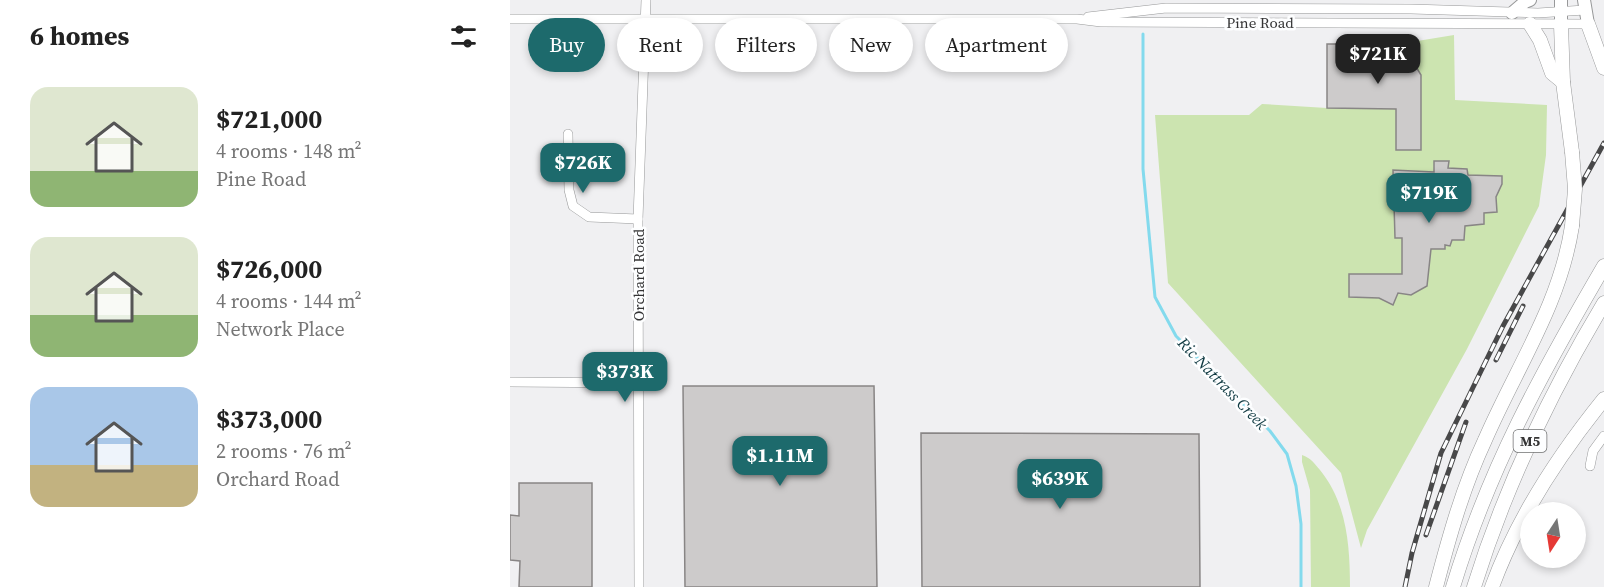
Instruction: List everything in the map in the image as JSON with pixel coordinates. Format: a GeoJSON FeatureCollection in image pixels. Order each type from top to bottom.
{"type":"FeatureCollection","features":[{"type":"Feature","properties":{"kind":"highway"},"geometry":{"type":"LineString","coordinates":[[1586,11],[1604,68]]}},
{"type":"Feature","properties":{"kind":"highway"},"geometry":{"type":"LineString","coordinates":[[1436,587],[1452,528],[1472,471],[1551,304],[1565,264],[1572,226],[1575,189],[1563,82],[1561,12]]}},
{"type":"Feature","properties":{"kind":"highway"},"geometry":{"type":"LineString","coordinates":[[1530,24],[1540,40],[1552,73],[1563,82]]}},
{"type":"Feature","properties":{"kind":"highway","name":"M5"},"geometry":{"type":"LineString","coordinates":[[1453,587],[1479,509],[1507,443],[1544,369],[1604,266]]}},
{"type":"Feature","properties":{"kind":"highway","name":"M5"},"geometry":{"type":"LineString","coordinates":[[1474,587],[1496,521],[1526,448],[1558,384],[1604,303]]}},
{"type":"Feature","properties":{"kind":"highway"},"geometry":{"type":"LineString","coordinates":[[1492,587],[1506,553],[1547,476],[1572,439],[1604,399]]}},
{"type":"Feature","properties":{"kind":"main road"},"geometry":{"type":"LineString","coordinates":[[1512,13],[1524,2],[1530,0]]}},
{"type":"Feature","properties":{"kind":"street","name":"Orchard Road"},"geometry":{"type":"LineString","coordinates":[[646,0],[646,18]]}},
{"type":"Feature","properties":{"kind":"street","name":"Pine Road"},"geometry":{"type":"LineString","coordinates":[[703,19],[1077,19],[1166,8],[1411,9],[1512,13],[1586,11]]}},
{"type":"Feature","properties":{"kind":"street","name":"Pine Road"},"geometry":{"type":"LineString","coordinates":[[1077,19],[1101,22],[1530,24],[1561,12],[1586,11]]}},
{"type":"Feature","properties":{"kind":"street","name":"Pine Road"},"geometry":{"type":"LineString","coordinates":[[510,20],[617,19]]}},
{"type":"Feature","properties":{"kind":"street","name":"Orchard Road"},"geometry":{"type":"LineString","coordinates":[[639,587],[638,219],[644,72]]}},
{"type":"Feature","properties":{"kind":"street"},"geometry":{"type":"LineString","coordinates":[[568,134],[569,190],[573,206],[589,217],[638,219]]}},
{"type":"Feature","properties":{"kind":"street"},"geometry":{"type":"LineString","coordinates":[[510,382],[638,383]]}},
{"type":"Feature","properties":{"kind":"street"},"geometry":{"type":"LineString","coordinates":[[1590,466],[1593,451],[1604,436]]}},
{"type":"Feature","properties":{"kind":"green space"},"geometry":{"type":"Polygon","coordinates":[[[1454,35],[1455,100],[1547,105],[1546,155],[1539,206],[1467,349],[1367,530],[1361,548],[1341,473],[1168,283],[1155,115],[1249,115],[1262,104],[1327,108],[1327,44],[1399,44],[1454,35]]]}},
{"type":"Feature","properties":{"kind":"green space"},"geometry":{"type":"Polygon","coordinates":[[[1302,455],[1310,459],[1320,470],[1336,496],[1348,541],[1350,587],[1311,587],[1310,490],[1302,455]]]}},
{"type":"Feature","properties":{"kind":"building"},"geometry":{"type":"Polygon","coordinates":[[[1327,44],[1398,44],[1406,50],[1421,75],[1421,150],[1396,150],[1396,109],[1327,108],[1327,44]]]}},
{"type":"Feature","properties":{"kind":"building"},"geometry":{"type":"Polygon","coordinates":[[[1434,161],[1449,161],[1448,168],[1467,169],[1468,175],[1502,176],[1502,184],[1496,197],[1497,212],[1484,213],[1484,224],[1465,226],[1464,240],[1452,240],[1450,246],[1445,245],[1445,249],[1431,249],[1427,286],[1411,295],[1398,293],[1393,305],[1379,298],[1349,297],[1349,274],[1402,274],[1402,238],[1395,238],[1393,170],[1434,172],[1434,161]]]}},
{"type":"Feature","properties":{"kind":"building"},"geometry":{"type":"Polygon","coordinates":[[[683,386],[874,386],[877,587],[685,587],[683,386]]]}},
{"type":"Feature","properties":{"kind":"building"},"geometry":{"type":"Polygon","coordinates":[[[921,433],[1199,434],[1200,587],[922,587],[921,433]]]}},
{"type":"Feature","properties":{"kind":"building"},"geometry":{"type":"Polygon","coordinates":[[[519,483],[592,483],[592,587],[519,587],[520,561],[510,560],[510,515],[519,516],[519,483]]]}},
{"type":"Feature","properties":{"kind":"waterway","name":"Ric Nattrass Creek"},"geometry":{"type":"LineString","coordinates":[[1143,34],[1143,169],[1155,297],[1176,336],[1270,431],[1287,454],[1296,486],[1301,524],[1301,587]]}},
{"type":"Feature","properties":{"kind":"railway"},"geometry":{"type":"LineString","coordinates":[[1405,587],[1412,553],[1441,453],[1503,326],[1604,143]]}},
{"type":"Feature","properties":{"kind":"railway"},"geometry":{"type":"LineString","coordinates":[[1496,360],[1523,306]]}},
{"type":"Feature","properties":{"kind":"railway"},"geometry":{"type":"LineString","coordinates":[[1426,535],[1466,422]]}}]}
